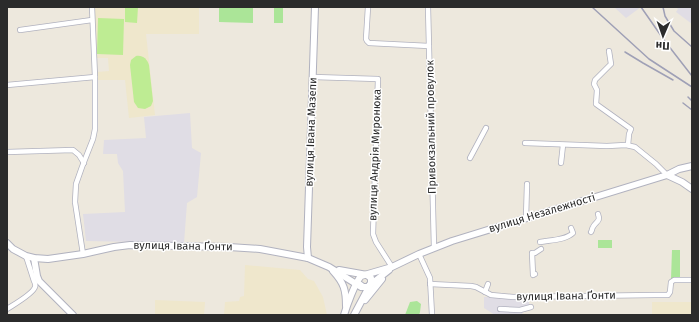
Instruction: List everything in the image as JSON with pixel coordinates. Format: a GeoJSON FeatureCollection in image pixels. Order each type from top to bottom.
{"type":"FeatureCollection","features":[{"type":"Feature","properties":{"kind":"main road","name":"вулиця Івана Мазепи"},"geometry":{"type":"LineString","coordinates":[[308,258],[307,246],[315,7]]}},
{"type":"Feature","properties":{"kind":"main road","name":"вулиця Незалежності"},"geometry":{"type":"LineString","coordinates":[[355,314],[370,285],[392,268],[419,254],[452,241],[692,166]]}},
{"type":"Feature","properties":{"kind":"main road"},"geometry":{"type":"LineString","coordinates":[[682,182],[685,170],[692,166]]}},
{"type":"Feature","properties":{"kind":"main road"},"geometry":{"type":"LineString","coordinates":[[667,175],[682,182],[692,189]]}},
{"type":"Feature","properties":{"kind":"main road","name":"вулиця Івана Ґонти"},"geometry":{"type":"LineString","coordinates":[[7,243],[13,249],[26,256],[48,259],[83,254],[121,246],[154,245],[260,249],[308,258],[359,283]]}},
{"type":"Feature","properties":{"kind":"main road"},"geometry":{"type":"LineString","coordinates":[[34,258],[38,279],[73,315]]}},
{"type":"Feature","properties":{"kind":"main road","name":"вулиця Івана Ґонти"},"geometry":{"type":"LineString","coordinates":[[329,267],[365,275]]}},
{"type":"Feature","properties":{"kind":"main road","name":"вулиця Івана Ґонти"},"geometry":{"type":"LineString","coordinates":[[329,267],[340,278],[345,288],[345,314]]}},
{"type":"Feature","properties":{"kind":"main road","name":"вулиця Незалежності"},"geometry":{"type":"LineString","coordinates":[[365,275],[392,268]]}},
{"type":"Feature","properties":{"kind":"main road","name":"вулиця Незалежності"},"geometry":{"type":"LineString","coordinates":[[355,314],[392,268]]}},
{"type":"Feature","properties":{"kind":"main road"},"geometry":{"type":"LineString","coordinates":[[345,314],[362,276],[369,276],[372,281],[366,288],[359,283]]}},
{"type":"Feature","properties":{"kind":"street"},"geometry":{"type":"LineString","coordinates":[[83,254],[75,194],[76,184],[93,139],[95,129],[95,77],[92,7]]}},
{"type":"Feature","properties":{"kind":"street"},"geometry":{"type":"LineString","coordinates":[[368,7],[366,39],[369,43],[429,46]]}},
{"type":"Feature","properties":{"kind":"street","name":"Привокзальний провулок"},"geometry":{"type":"LineString","coordinates":[[428,7],[434,248]]}},
{"type":"Feature","properties":{"kind":"street"},"geometry":{"type":"LineString","coordinates":[[20,30],[92,20]]}},
{"type":"Feature","properties":{"kind":"street"},"geometry":{"type":"LineString","coordinates":[[609,51],[611,64],[595,80],[594,84],[597,90],[596,104],[631,129],[628,145]]}},
{"type":"Feature","properties":{"kind":"street"},"geometry":{"type":"LineString","coordinates":[[7,85],[95,77]]}},
{"type":"Feature","properties":{"kind":"street","name":"вулиця Андрія Миронюка"},"geometry":{"type":"LineString","coordinates":[[313,77],[378,79],[373,234],[376,242],[392,268]]}},
{"type":"Feature","properties":{"kind":"street"},"geometry":{"type":"LineString","coordinates":[[470,158],[486,128]]}},
{"type":"Feature","properties":{"kind":"street"},"geometry":{"type":"LineString","coordinates":[[525,143],[607,146],[628,145],[635,147],[667,175]]}},
{"type":"Feature","properties":{"kind":"street"},"geometry":{"type":"LineString","coordinates":[[562,164],[563,145]]}},
{"type":"Feature","properties":{"kind":"street"},"geometry":{"type":"LineString","coordinates":[[7,152],[73,150],[84,163]]}},
{"type":"Feature","properties":{"kind":"street"},"geometry":{"type":"LineString","coordinates":[[526,218],[527,184]]}},
{"type":"Feature","properties":{"kind":"street"},"geometry":{"type":"LineString","coordinates":[[591,232],[593,226],[598,222],[598,214]]}},
{"type":"Feature","properties":{"kind":"street"},"geometry":{"type":"LineString","coordinates":[[540,242],[570,236],[573,233],[571,228]]}},
{"type":"Feature","properties":{"kind":"street"},"geometry":{"type":"LineString","coordinates":[[535,274],[533,275],[532,253],[535,253],[541,249]]}},
{"type":"Feature","properties":{"kind":"street"},"geometry":{"type":"LineString","coordinates":[[419,254],[430,278],[432,315]]}},
{"type":"Feature","properties":{"kind":"street"},"geometry":{"type":"LineString","coordinates":[[7,309],[35,289],[26,256]]}},
{"type":"Feature","properties":{"kind":"street","name":"вулиця Івана Ґонти"},"geometry":{"type":"LineString","coordinates":[[430,284],[471,286],[491,295],[513,297],[668,295],[670,292],[671,282],[674,280],[692,280]]}},
{"type":"Feature","properties":{"kind":"street"},"geometry":{"type":"LineString","coordinates":[[485,292],[488,284]]}},
{"type":"Feature","properties":{"kind":"street"},"geometry":{"type":"LineString","coordinates":[[500,309],[520,310],[531,307]]}},
{"type":"Feature","properties":{"kind":"shaded area"},"geometry":{"type":"Polygon","coordinates":[[[95,7],[199,7],[199,34],[146,34],[155,115],[129,118],[125,80],[97,80],[97,72],[109,71],[108,58],[96,58],[95,7]]]}},
{"type":"Feature","properties":{"kind":"shaded area"},"geometry":{"type":"Polygon","coordinates":[[[614,7],[641,7],[626,18],[614,7]]]}},
{"type":"Feature","properties":{"kind":"shaded area"},"geometry":{"type":"Polygon","coordinates":[[[676,7],[692,7],[692,24],[676,12],[678,9],[676,7]]]}},
{"type":"Feature","properties":{"kind":"shaded area"},"geometry":{"type":"Polygon","coordinates":[[[190,113],[192,148],[201,153],[197,197],[187,203],[184,243],[86,241],[83,214],[125,212],[123,171],[118,163],[117,154],[103,154],[104,140],[146,138],[144,117],[190,113]]]}},
{"type":"Feature","properties":{"kind":"shaded area"},"geometry":{"type":"Polygon","coordinates":[[[245,265],[300,270],[308,279],[314,281],[323,297],[327,315],[224,315],[225,302],[239,301],[240,297],[244,296],[245,265]]]}},
{"type":"Feature","properties":{"kind":"shaded area"},"geometry":{"type":"Polygon","coordinates":[[[484,297],[529,298],[529,305],[521,315],[495,315],[484,308],[484,297]]]}},
{"type":"Feature","properties":{"kind":"shaded area"},"geometry":{"type":"Polygon","coordinates":[[[155,300],[205,302],[204,315],[155,315],[155,300]]]}},
{"type":"Feature","properties":{"kind":"shaded area"},"geometry":{"type":"Polygon","coordinates":[[[652,302],[692,302],[692,315],[652,315],[652,302]]]}},
{"type":"Feature","properties":{"kind":"green space"},"geometry":{"type":"Polygon","coordinates":[[[125,7],[138,7],[137,23],[125,22],[125,7]]]}},
{"type":"Feature","properties":{"kind":"green space"},"geometry":{"type":"Polygon","coordinates":[[[219,7],[253,7],[253,23],[219,22],[219,7]]]}},
{"type":"Feature","properties":{"kind":"green space"},"geometry":{"type":"Polygon","coordinates":[[[274,7],[283,7],[283,23],[274,23],[274,7]]]}},
{"type":"Feature","properties":{"kind":"green space"},"geometry":{"type":"Polygon","coordinates":[[[98,18],[124,19],[123,55],[97,54],[98,18]]]}},
{"type":"Feature","properties":{"kind":"green space"},"geometry":{"type":"Polygon","coordinates":[[[136,56],[141,56],[144,58],[149,65],[153,101],[151,106],[145,109],[138,108],[134,102],[130,65],[131,60],[136,56]]]}},
{"type":"Feature","properties":{"kind":"green space"},"geometry":{"type":"Polygon","coordinates":[[[598,240],[612,240],[612,248],[598,248],[598,240]]]}},
{"type":"Feature","properties":{"kind":"green space"},"geometry":{"type":"Polygon","coordinates":[[[672,250],[680,250],[680,279],[671,279],[672,250]]]}},
{"type":"Feature","properties":{"kind":"green space"},"geometry":{"type":"Polygon","coordinates":[[[417,301],[421,304],[419,315],[405,315],[410,302],[417,301]]]}},
{"type":"Feature","properties":{"kind":"railway"},"geometry":{"type":"LineString","coordinates":[[592,7],[649,59],[692,87]]}},
{"type":"Feature","properties":{"kind":"railway"},"geometry":{"type":"LineString","coordinates":[[641,7],[692,76]]}},
{"type":"Feature","properties":{"kind":"railway"},"geometry":{"type":"LineString","coordinates":[[663,7],[665,16],[674,31],[692,47]]}},
{"type":"Feature","properties":{"kind":"railway"},"geometry":{"type":"LineString","coordinates":[[625,52],[673,80]]}},
{"type":"Feature","properties":{"kind":"railway"},"geometry":{"type":"LineString","coordinates":[[688,97],[692,101]]}},
{"type":"Feature","properties":{"kind":"railway"},"geometry":{"type":"LineString","coordinates":[[683,103],[692,110]]}}]}
